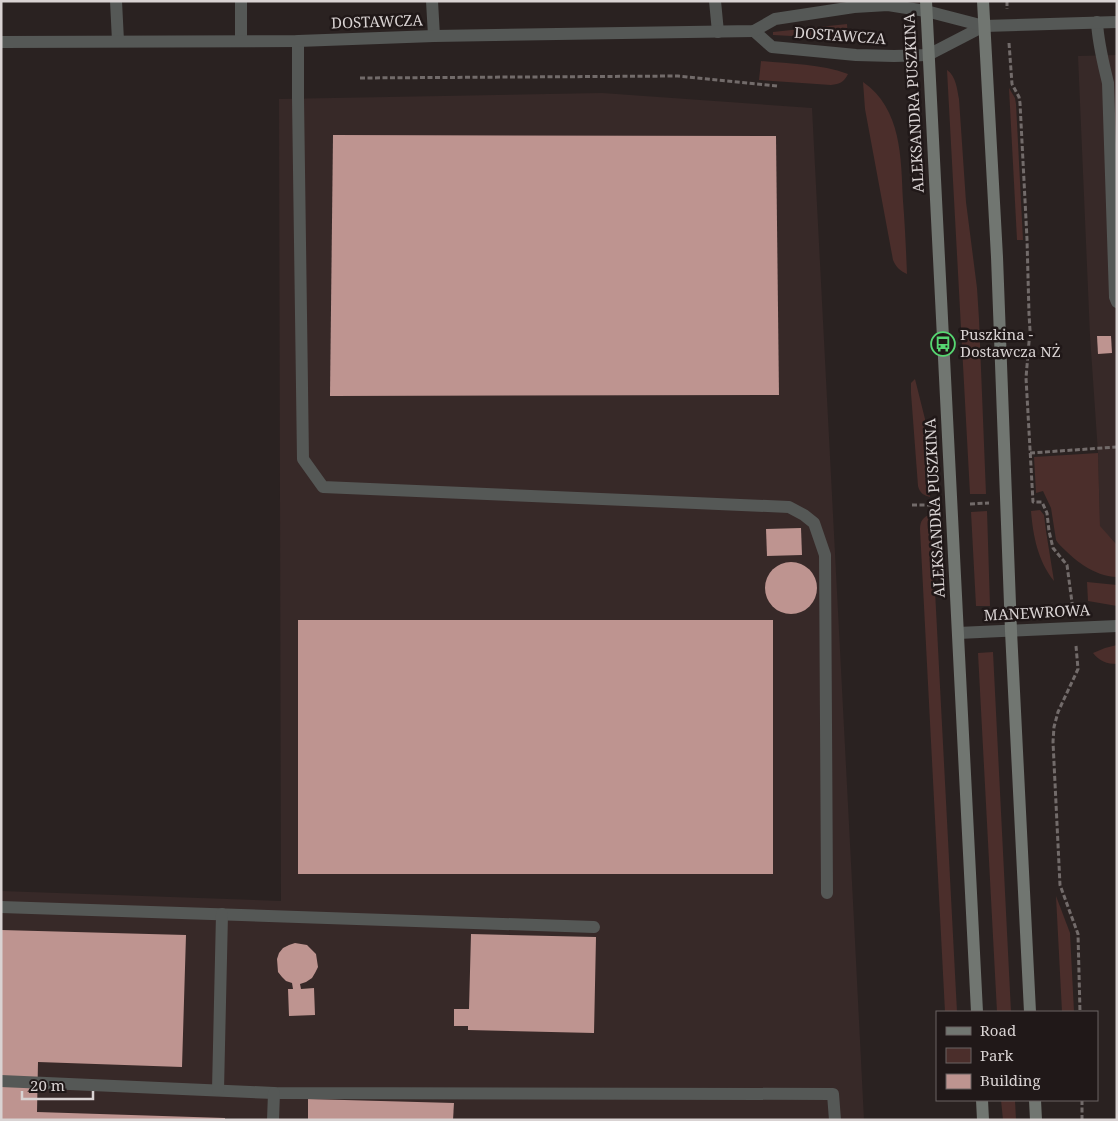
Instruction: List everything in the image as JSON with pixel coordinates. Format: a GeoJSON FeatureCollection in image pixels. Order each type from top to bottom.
{"type":"FeatureCollection","features":[{"type":"Feature","properties":{"kind":"main road"},"geometry":{"type":"LineString","coordinates":[[983,1],[1030,1011]]}},
{"type":"Feature","properties":{"kind":"main road","name":"ALEKSANDRA PUSZKINA"},"geometry":{"type":"LineString","coordinates":[[926,6],[977,1011]]}},
{"type":"Feature","properties":{"kind":"main road"},"geometry":{"type":"LineString","coordinates":[[982,1101],[983,1120]]}},
{"type":"Feature","properties":{"kind":"main road"},"geometry":{"type":"LineString","coordinates":[[1035,1101],[1036,1120]]}},
{"type":"Feature","properties":{"kind":"street"},"geometry":{"type":"LineString","coordinates":[[116,1],[118,41]]}},
{"type":"Feature","properties":{"kind":"street"},"geometry":{"type":"LineString","coordinates":[[241,1],[241,41]]}},
{"type":"Feature","properties":{"kind":"street"},"geometry":{"type":"LineString","coordinates":[[432,1],[434,36]]}},
{"type":"Feature","properties":{"kind":"street"},"geometry":{"type":"LineString","coordinates":[[715,1],[718,32]]}},
{"type":"Feature","properties":{"kind":"street","name":"DOSTAWCZA"},"geometry":{"type":"LineString","coordinates":[[1,42],[298,41],[434,36],[754,31],[775,19],[854,7],[888,5],[926,6],[984,26]]}},
{"type":"Feature","properties":{"kind":"street"},"geometry":{"type":"LineString","coordinates":[[1097,22],[1101,56],[1108,83],[1115,297],[1117,302]]}},
{"type":"Feature","properties":{"kind":"street"},"geometry":{"type":"LineString","coordinates":[[984,26],[1117,22]]}},
{"type":"Feature","properties":{"kind":"street","name":"DOSTAWCZA"},"geometry":{"type":"LineString","coordinates":[[754,31],[772,46],[856,55],[894,56],[928,55],[984,26]]}},
{"type":"Feature","properties":{"kind":"street"},"geometry":{"type":"LineString","coordinates":[[298,41],[303,459],[323,487],[789,507],[814,523],[825,555],[827,893]]}},
{"type":"Feature","properties":{"kind":"street","name":"MANEWROWA"},"geometry":{"type":"LineString","coordinates":[[958,633],[1117,626]]}},
{"type":"Feature","properties":{"kind":"street"},"geometry":{"type":"LineString","coordinates":[[1,907],[594,927]]}},
{"type":"Feature","properties":{"kind":"street"},"geometry":{"type":"LineString","coordinates":[[218,1090],[222,914]]}},
{"type":"Feature","properties":{"kind":"street"},"geometry":{"type":"LineString","coordinates":[[1,1081],[274,1093],[833,1094],[835,1120]]}},
{"type":"Feature","properties":{"kind":"street"},"geometry":{"type":"LineString","coordinates":[[273,1120],[274,1093]]}},
{"type":"Feature","properties":{"kind":"path"},"geometry":{"type":"LineString","coordinates":[[1007,1],[1012,84],[1020,103],[1030,330],[1026,378],[1033,502]]}},
{"type":"Feature","properties":{"kind":"path"},"geometry":{"type":"LineString","coordinates":[[360,78],[678,76],[778,86]]}},
{"type":"Feature","properties":{"kind":"path"},"geometry":{"type":"LineString","coordinates":[[1030,453],[1117,447]]}},
{"type":"Feature","properties":{"kind":"path"},"geometry":{"type":"LineString","coordinates":[[912,505],[1042,502],[1047,513],[1053,548],[1067,565],[1072,596],[1078,669],[1058,712],[1053,742],[1060,885],[1078,934],[1080,1011]]}},
{"type":"Feature","properties":{"kind":"path"},"geometry":{"type":"LineString","coordinates":[[1082,1101],[1082,1120]]}},
{"type":"Feature","properties":{"kind":"shaded area"},"geometry":{"type":"Polygon","coordinates":[[[1117,55],[1117,545],[1100,527],[1078,56],[1117,55]]]}},
{"type":"Feature","properties":{"kind":"shaded area"},"geometry":{"type":"Polygon","coordinates":[[[602,93],[812,108],[864,1120],[1,1120],[1,891],[281,901],[279,99],[602,93]]]}},
{"type":"Feature","properties":{"kind":"green space"},"geometry":{"type":"Polygon","coordinates":[[[847,24],[848,39],[773,35],[773,32],[847,24]]]}},
{"type":"Feature","properties":{"kind":"green space"},"geometry":{"type":"Polygon","coordinates":[[[761,61],[816,66],[848,74],[841,82],[831,85],[759,80],[761,61]]]}},
{"type":"Feature","properties":{"kind":"green space"},"geometry":{"type":"Polygon","coordinates":[[[947,70],[954,79],[959,99],[966,202],[977,288],[986,494],[970,494],[947,70]]]}},
{"type":"Feature","properties":{"kind":"green space"},"geometry":{"type":"Polygon","coordinates":[[[863,82],[876,93],[885,106],[897,136],[900,152],[907,274],[895,265],[893,260],[865,109],[863,82]]]}},
{"type":"Feature","properties":{"kind":"green space"},"geometry":{"type":"Polygon","coordinates":[[[1009,88],[1016,104],[1023,240],[1017,240],[1009,88]]]}},
{"type":"Feature","properties":{"kind":"green space"},"geometry":{"type":"Polygon","coordinates":[[[915,379],[925,419],[930,497],[922,493],[918,486],[911,393],[911,383],[915,379]]]}},
{"type":"Feature","properties":{"kind":"green space"},"geometry":{"type":"Polygon","coordinates":[[[1098,453],[1100,526],[1117,545],[1117,577],[1100,574],[1084,566],[1058,543],[1051,508],[1043,491],[1036,493],[1034,457],[1098,453]]]}},
{"type":"Feature","properties":{"kind":"green space"},"geometry":{"type":"Polygon","coordinates":[[[1040,510],[1044,515],[1054,581],[1040,557],[1033,530],[1031,511],[1040,510]]]}},
{"type":"Feature","properties":{"kind":"green space"},"geometry":{"type":"Polygon","coordinates":[[[987,511],[990,606],[976,606],[971,512],[987,511]]]}},
{"type":"Feature","properties":{"kind":"green space"},"geometry":{"type":"Polygon","coordinates":[[[931,514],[957,1011],[945,1011],[920,529],[922,520],[931,514]]]}},
{"type":"Feature","properties":{"kind":"green space"},"geometry":{"type":"Polygon","coordinates":[[[1087,582],[1117,585],[1117,606],[1088,601],[1087,582]]]}},
{"type":"Feature","properties":{"kind":"green space"},"geometry":{"type":"Polygon","coordinates":[[[1117,645],[1117,664],[1104,661],[1093,653],[1105,648],[1117,645]]]}},
{"type":"Feature","properties":{"kind":"green space"},"geometry":{"type":"Polygon","coordinates":[[[993,652],[1011,1011],[997,1011],[978,653],[993,652]]]}},
{"type":"Feature","properties":{"kind":"green space"},"geometry":{"type":"Polygon","coordinates":[[[1056,896],[1070,933],[1074,1011],[1062,1011],[1056,896]]]}},
{"type":"Feature","properties":{"kind":"green space"},"geometry":{"type":"Polygon","coordinates":[[[1001,1101],[1015,1101],[1016,1120],[1003,1120],[1001,1101]]]}},
{"type":"Feature","properties":{"kind":"building"},"geometry":{"type":"Polygon","coordinates":[[[333,135],[776,136],[779,395],[330,396],[333,135]]]}},
{"type":"Feature","properties":{"kind":"building"},"geometry":{"type":"Polygon","coordinates":[[[1097,336],[1111,336],[1112,353],[1098,354],[1097,336]]]}},
{"type":"Feature","properties":{"kind":"building"},"geometry":{"type":"Polygon","coordinates":[[[801,528],[802,555],[767,556],[766,529],[801,528]]]}},
{"type":"Feature","properties":{"kind":"building"},"geometry":{"type":"Polygon","coordinates":[[[786,562],[796,562],[810,569],[817,583],[817,593],[810,607],[796,614],[786,614],[776,610],[769,603],[765,593],[765,583],[769,573],[776,566],[786,562]]]}},
{"type":"Feature","properties":{"kind":"building"},"geometry":{"type":"Polygon","coordinates":[[[298,620],[773,620],[773,874],[298,874],[298,620]]]}},
{"type":"Feature","properties":{"kind":"building"},"geometry":{"type":"Polygon","coordinates":[[[1,930],[186,935],[182,1067],[38,1062],[37,1112],[225,1118],[225,1120],[1,1120],[1,930]]]}},
{"type":"Feature","properties":{"kind":"building"},"geometry":{"type":"Polygon","coordinates":[[[471,934],[596,937],[594,1033],[468,1030],[468,1026],[454,1026],[454,1009],[469,1009],[471,934]]]}},
{"type":"Feature","properties":{"kind":"building"},"geometry":{"type":"Polygon","coordinates":[[[295,943],[307,945],[316,954],[318,967],[315,973],[312,978],[300,984],[301,989],[314,988],[315,1015],[289,1016],[288,989],[293,989],[292,983],[286,981],[278,972],[277,959],[283,948],[295,943]]]}},
{"type":"Feature","properties":{"kind":"building"},"geometry":{"type":"Polygon","coordinates":[[[308,1099],[454,1103],[453,1120],[308,1120],[308,1099]]]}},
{"type":"Feature","properties":{"kind":"place","name":"Puszkina - Dostawcza NŻ"},"geometry":{"type":"Point","coordinates":[943,344]}}]}
